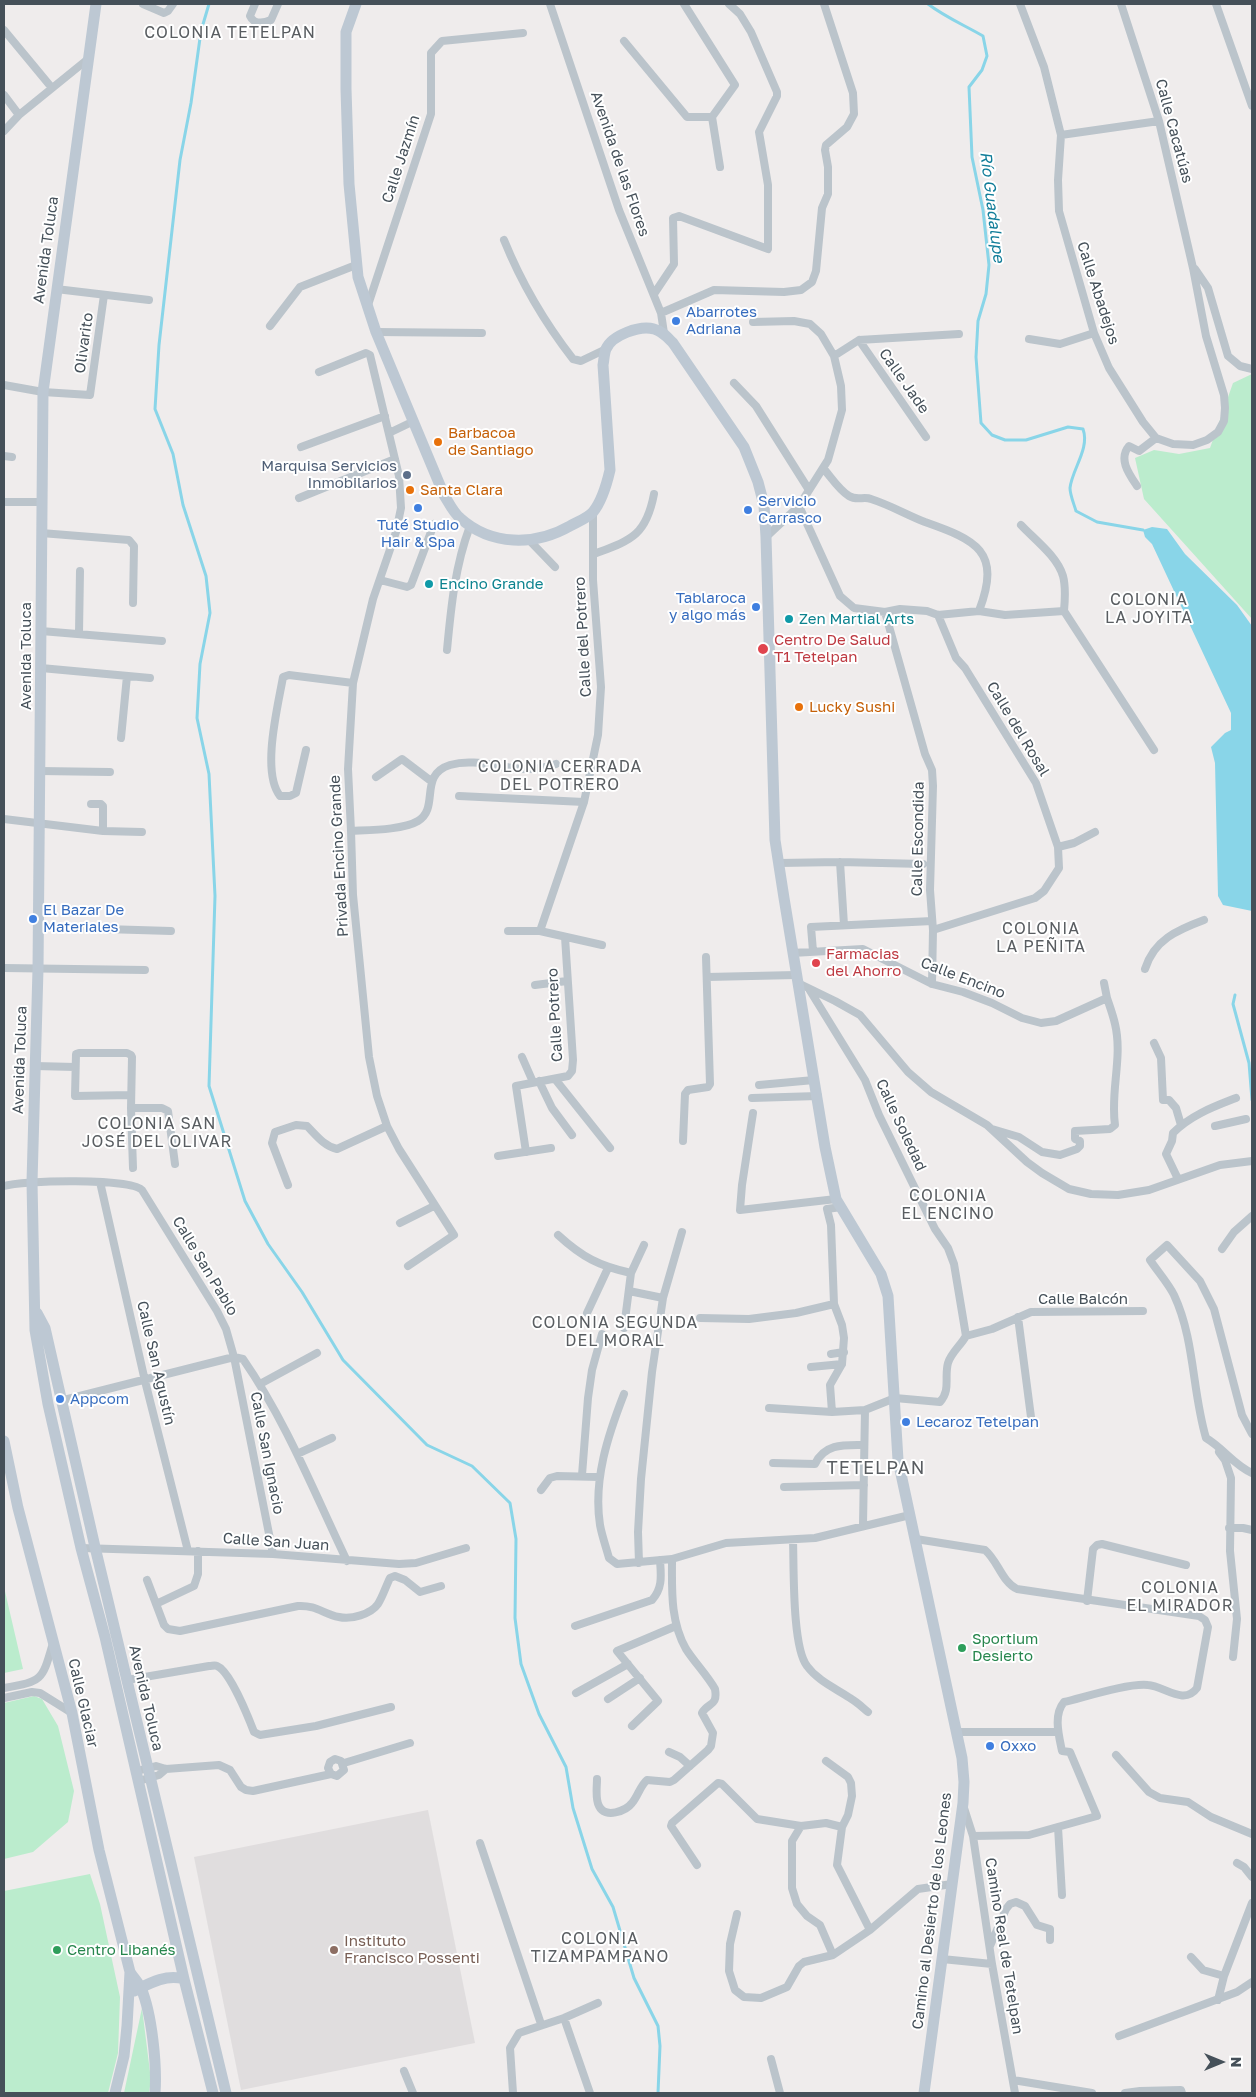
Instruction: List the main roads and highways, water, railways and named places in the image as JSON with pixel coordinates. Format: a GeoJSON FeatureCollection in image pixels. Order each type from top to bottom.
{"type":"FeatureCollection","features":[{"type":"Feature","properties":{"kind":"water"},"geometry":{"type":"Polygon","coordinates":[[[1152,527],[1167,529],[1185,554],[1237,605],[1252,626],[1252,911],[1223,905],[1218,896],[1215,763],[1211,747],[1225,733],[1231,730],[1231,713],[1152,544],[1145,537],[1143,530],[1152,527]]]}},
{"type":"Feature","properties":{"kind":"waterway"},"geometry":{"type":"LineString","coordinates":[[209,4],[201,31],[191,103],[180,160],[159,345],[155,409],[173,454],[183,505],[206,576],[210,613],[200,664],[197,718],[209,774],[215,896],[209,1086],[245,1201],[268,1244],[302,1292],[343,1360],[427,1445],[472,1466],[510,1503],[516,1539],[515,1618],[521,1664],[539,1714],[566,1767],[573,1808],[592,1869],[613,1907],[634,1978],[658,2026],[660,2046],[658,2093]]}},
{"type":"Feature","properties":{"kind":"waterway","name":"Río Guadalupe"},"geometry":{"type":"LineString","coordinates":[[928,4],[983,36],[987,56],[982,70],[969,87],[972,157],[983,210],[989,265],[986,294],[978,321],[976,357],[981,423],[992,435],[1005,440],[1026,440],[1068,427],[1083,429],[1085,436],[1084,444],[1070,488],[1076,511],[1097,522],[1143,530]]}},
{"type":"Feature","properties":{"kind":"waterway","name":"Río Guadalupe"},"geometry":{"type":"LineString","coordinates":[[1235,995],[1233,1004],[1249,1063],[1252,1100]]}},
{"type":"Feature","properties":{"kind":"place","name":"Abarrotes Adriana"},"geometry":{"type":"Point","coordinates":[676,321]}},
{"type":"Feature","properties":{"kind":"place","name":"Barbacoa de Santiago"},"geometry":{"type":"Point","coordinates":[438,442]}},
{"type":"Feature","properties":{"kind":"place","name":"Marquisa Servicios Inmobilarios"},"geometry":{"type":"Point","coordinates":[407,475]}},
{"type":"Feature","properties":{"kind":"place","name":"Santa Clara"},"geometry":{"type":"Point","coordinates":[410,490]}},
{"type":"Feature","properties":{"kind":"place","name":"Tuté Studio Hair & Spa"},"geometry":{"type":"Point","coordinates":[418,508]}},
{"type":"Feature","properties":{"kind":"place","name":"Servicio Carrasco"},"geometry":{"type":"Point","coordinates":[748,510]}},
{"type":"Feature","properties":{"kind":"place","name":"Encino Grande"},"geometry":{"type":"Point","coordinates":[429,584]}},
{"type":"Feature","properties":{"kind":"place","name":"Tablaroca y algo más"},"geometry":{"type":"Point","coordinates":[756,607]}},
{"type":"Feature","properties":{"kind":"place","name":"Zen Martial Arts"},"geometry":{"type":"Point","coordinates":[789,619]}},
{"type":"Feature","properties":{"kind":"place","name":"Centro De Salud T1 Tetelpan"},"geometry":{"type":"Point","coordinates":[763,649]}},
{"type":"Feature","properties":{"kind":"place","name":"Lucky Sushi"},"geometry":{"type":"Point","coordinates":[799,707]}},
{"type":"Feature","properties":{"kind":"place","name":"El Bazar De Materiales"},"geometry":{"type":"Point","coordinates":[33,919]}},
{"type":"Feature","properties":{"kind":"place","name":"Farmacias del Ahorro"},"geometry":{"type":"Point","coordinates":[816,963]}},
{"type":"Feature","properties":{"kind":"place","name":"Appcom"},"geometry":{"type":"Point","coordinates":[60,1399]}},
{"type":"Feature","properties":{"kind":"place","name":"Lecaroz Tetelpan"},"geometry":{"type":"Point","coordinates":[906,1422]}},
{"type":"Feature","properties":{"kind":"place","name":"Sportium Desierto"},"geometry":{"type":"Point","coordinates":[962,1648]}},
{"type":"Feature","properties":{"kind":"place","name":"Oxxo"},"geometry":{"type":"Point","coordinates":[990,1746]}},
{"type":"Feature","properties":{"kind":"place","name":"Centro Libanés"},"geometry":{"type":"Point","coordinates":[57,1950]}},
{"type":"Feature","properties":{"kind":"place","name":"Instituto Francisco Possenti"},"geometry":{"type":"Point","coordinates":[334,1950]}},
{"type":"Feature","properties":{"kind":"district","name":"COLONIA TETELPAN"},"geometry":{"type":"Point","coordinates":[230,33]}},
{"type":"Feature","properties":{"kind":"district","name":"COLONIA LA JOYITA"},"geometry":{"type":"Point","coordinates":[1149,609]}},
{"type":"Feature","properties":{"kind":"district","name":"COLONIA CERRADA DEL POTRERO"},"geometry":{"type":"Point","coordinates":[560,776]}},
{"type":"Feature","properties":{"kind":"district","name":"COLONIA LA PEÑITA"},"geometry":{"type":"Point","coordinates":[1041,938]}},
{"type":"Feature","properties":{"kind":"district","name":"COLONIA SAN JOSÉ DEL OLIVAR"},"geometry":{"type":"Point","coordinates":[157,1133]}},
{"type":"Feature","properties":{"kind":"district","name":"COLONIA EL ENCINO"},"geometry":{"type":"Point","coordinates":[948,1205]}},
{"type":"Feature","properties":{"kind":"district","name":"COLONIA SEGUNDA DEL MORAL"},"geometry":{"type":"Point","coordinates":[615,1332]}},
{"type":"Feature","properties":{"kind":"district","name":"TETELPAN"},"geometry":{"type":"Point","coordinates":[876,1468]}},
{"type":"Feature","properties":{"kind":"district","name":"COLONIA EL MIRADOR"},"geometry":{"type":"Point","coordinates":[1180,1597]}},
{"type":"Feature","properties":{"kind":"district","name":"COLONIA TIZAMPAMPANO"},"geometry":{"type":"Point","coordinates":[600,1948]}}]}
